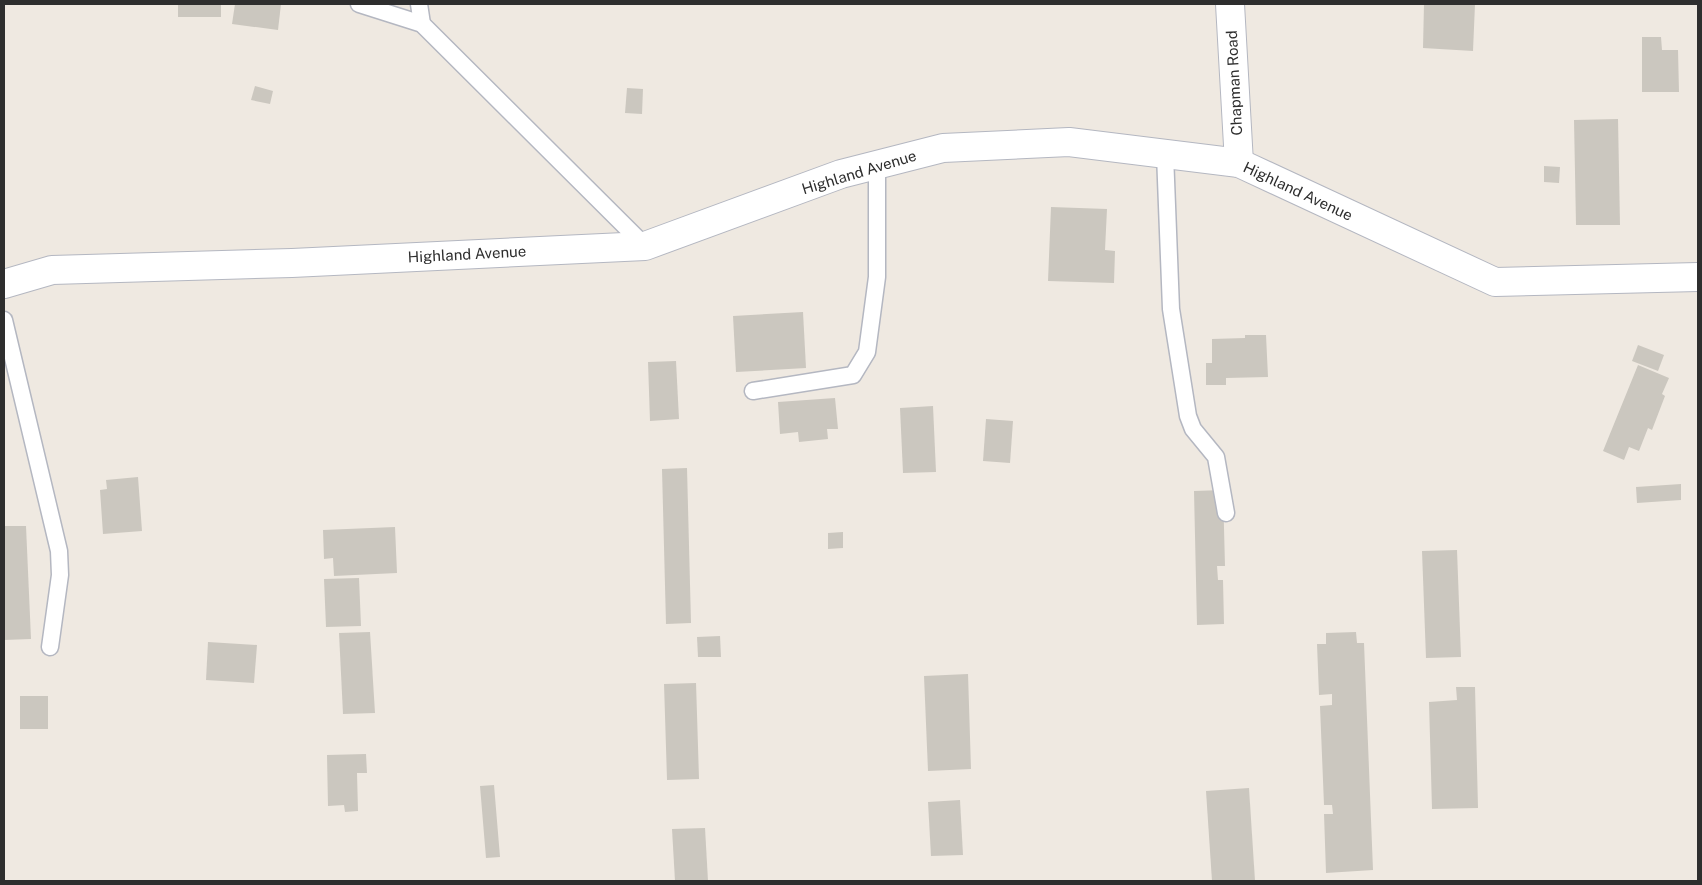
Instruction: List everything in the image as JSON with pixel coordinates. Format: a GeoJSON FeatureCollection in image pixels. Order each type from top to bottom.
{"type":"FeatureCollection","features":[{"type":"Feature","properties":{"kind":"street","name":"Chapman Road"},"geometry":{"type":"LineString","coordinates":[[1230,4],[1239,163]]}},
{"type":"Feature","properties":{"kind":"street","name":"Highland Avenue"},"geometry":{"type":"LineString","coordinates":[[4,284],[52,270],[292,263],[645,246],[841,174],[943,148],[1069,142],[1239,163],[1495,282],[1698,277]]}},
{"type":"Feature","properties":{"kind":"lane"},"geometry":{"type":"LineString","coordinates":[[359,4],[422,24],[645,246]]}},
{"type":"Feature","properties":{"kind":"lane"},"geometry":{"type":"LineString","coordinates":[[419,4],[422,24]]}},
{"type":"Feature","properties":{"kind":"lane"},"geometry":{"type":"LineString","coordinates":[[1164,154],[1171,309],[1188,416],[1193,429],[1216,457],[1226,513]]}},
{"type":"Feature","properties":{"kind":"lane"},"geometry":{"type":"LineString","coordinates":[[753,391],[853,375],[867,352],[877,277],[877,165]]}},
{"type":"Feature","properties":{"kind":"lane"},"geometry":{"type":"LineString","coordinates":[[4,320],[59,550],[60,576],[50,647]]}},
{"type":"Feature","properties":{"kind":"building"},"geometry":{"type":"Polygon","coordinates":[[[178,4],[221,4],[221,17],[178,17],[178,4]]]}},
{"type":"Feature","properties":{"kind":"building"},"geometry":{"type":"Polygon","coordinates":[[[235,4],[281,4],[278,30],[232,24],[235,4]]]}},
{"type":"Feature","properties":{"kind":"building"},"geometry":{"type":"Polygon","coordinates":[[[1424,4],[1475,4],[1473,51],[1423,48],[1424,4]]]}},
{"type":"Feature","properties":{"kind":"building"},"geometry":{"type":"Polygon","coordinates":[[[1642,37],[1661,37],[1662,50],[1678,50],[1679,92],[1642,92],[1642,37]]]}},
{"type":"Feature","properties":{"kind":"building"},"geometry":{"type":"Polygon","coordinates":[[[255,86],[273,91],[270,104],[251,100],[255,86]]]}},
{"type":"Feature","properties":{"kind":"building"},"geometry":{"type":"Polygon","coordinates":[[[627,88],[643,89],[642,114],[625,113],[627,88]]]}},
{"type":"Feature","properties":{"kind":"building"},"geometry":{"type":"Polygon","coordinates":[[[1618,119],[1620,225],[1576,225],[1574,120],[1618,119]]]}},
{"type":"Feature","properties":{"kind":"building"},"geometry":{"type":"Polygon","coordinates":[[[1544,166],[1560,167],[1559,183],[1544,182],[1544,166]]]}},
{"type":"Feature","properties":{"kind":"building"},"geometry":{"type":"Polygon","coordinates":[[[1051,207],[1107,209],[1105,250],[1115,251],[1114,283],[1048,281],[1051,207]]]}},
{"type":"Feature","properties":{"kind":"building"},"geometry":{"type":"Polygon","coordinates":[[[803,312],[806,368],[736,372],[733,316],[803,312]]]}},
{"type":"Feature","properties":{"kind":"building"},"geometry":{"type":"Polygon","coordinates":[[[1245,335],[1266,335],[1268,377],[1226,378],[1226,385],[1206,385],[1206,363],[1212,363],[1212,339],[1245,338],[1245,335]]]}},
{"type":"Feature","properties":{"kind":"building"},"geometry":{"type":"Polygon","coordinates":[[[1638,345],[1664,355],[1658,371],[1632,361],[1638,345]]]}},
{"type":"Feature","properties":{"kind":"building"},"geometry":{"type":"Polygon","coordinates":[[[676,361],[679,419],[650,421],[648,362],[676,361]]]}},
{"type":"Feature","properties":{"kind":"building"},"geometry":{"type":"Polygon","coordinates":[[[1638,365],[1669,378],[1662,394],[1665,396],[1652,430],[1648,428],[1639,451],[1629,447],[1624,460],[1603,451],[1638,365]]]}},
{"type":"Feature","properties":{"kind":"building"},"geometry":{"type":"Polygon","coordinates":[[[835,398],[838,429],[827,429],[828,439],[799,442],[798,432],[780,434],[778,402],[835,398]]]}},
{"type":"Feature","properties":{"kind":"building"},"geometry":{"type":"Polygon","coordinates":[[[933,406],[936,472],[903,473],[900,408],[933,406]]]}},
{"type":"Feature","properties":{"kind":"building"},"geometry":{"type":"Polygon","coordinates":[[[986,419],[1013,421],[1010,463],[983,461],[986,419]]]}},
{"type":"Feature","properties":{"kind":"building"},"geometry":{"type":"Polygon","coordinates":[[[687,468],[691,623],[666,624],[662,469],[687,468]]]}},
{"type":"Feature","properties":{"kind":"building"},"geometry":{"type":"Polygon","coordinates":[[[138,477],[142,531],[103,534],[100,490],[107,489],[106,480],[138,477]]]}},
{"type":"Feature","properties":{"kind":"building"},"geometry":{"type":"Polygon","coordinates":[[[1681,484],[1681,500],[1637,503],[1636,487],[1681,484]]]}},
{"type":"Feature","properties":{"kind":"building"},"geometry":{"type":"Polygon","coordinates":[[[1223,490],[1225,566],[1217,566],[1218,580],[1223,580],[1224,624],[1197,625],[1194,491],[1223,490]]]}},
{"type":"Feature","properties":{"kind":"building"},"geometry":{"type":"Polygon","coordinates":[[[4,526],[26,526],[31,639],[4,640],[4,526]]]}},
{"type":"Feature","properties":{"kind":"building"},"geometry":{"type":"Polygon","coordinates":[[[395,527],[397,573],[334,576],[333,558],[324,559],[323,530],[395,527]]]}},
{"type":"Feature","properties":{"kind":"building"},"geometry":{"type":"Polygon","coordinates":[[[843,532],[843,548],[828,549],[828,533],[843,532]]]}},
{"type":"Feature","properties":{"kind":"building"},"geometry":{"type":"Polygon","coordinates":[[[1457,550],[1461,657],[1426,658],[1422,551],[1457,550]]]}},
{"type":"Feature","properties":{"kind":"building"},"geometry":{"type":"Polygon","coordinates":[[[359,578],[361,626],[326,627],[324,579],[359,578]]]}},
{"type":"Feature","properties":{"kind":"building"},"geometry":{"type":"Polygon","coordinates":[[[370,632],[375,713],[343,714],[339,633],[370,632]]]}},
{"type":"Feature","properties":{"kind":"building"},"geometry":{"type":"Polygon","coordinates":[[[1356,632],[1357,643],[1364,643],[1373,870],[1326,873],[1324,814],[1333,814],[1332,805],[1324,805],[1320,706],[1332,705],[1332,694],[1319,695],[1317,644],[1326,644],[1326,633],[1356,632]]]}},
{"type":"Feature","properties":{"kind":"building"},"geometry":{"type":"Polygon","coordinates":[[[720,636],[721,657],[698,657],[697,637],[720,636]]]}},
{"type":"Feature","properties":{"kind":"building"},"geometry":{"type":"Polygon","coordinates":[[[208,642],[257,645],[254,683],[206,680],[208,642]]]}},
{"type":"Feature","properties":{"kind":"building"},"geometry":{"type":"Polygon","coordinates":[[[968,674],[971,769],[928,771],[924,676],[968,674]]]}},
{"type":"Feature","properties":{"kind":"building"},"geometry":{"type":"Polygon","coordinates":[[[696,683],[699,779],[667,780],[664,684],[696,683]]]}},
{"type":"Feature","properties":{"kind":"building"},"geometry":{"type":"Polygon","coordinates":[[[1456,687],[1475,687],[1478,808],[1432,809],[1429,702],[1457,700],[1456,687]]]}},
{"type":"Feature","properties":{"kind":"building"},"geometry":{"type":"Polygon","coordinates":[[[20,696],[48,696],[48,729],[20,729],[20,696]]]}},
{"type":"Feature","properties":{"kind":"building"},"geometry":{"type":"Polygon","coordinates":[[[366,754],[367,773],[357,773],[358,811],[345,812],[344,805],[328,806],[327,755],[366,754]]]}},
{"type":"Feature","properties":{"kind":"building"},"geometry":{"type":"Polygon","coordinates":[[[494,785],[500,857],[486,858],[480,786],[494,785]]]}},
{"type":"Feature","properties":{"kind":"building"},"geometry":{"type":"Polygon","coordinates":[[[1249,788],[1255,881],[1212,881],[1206,791],[1249,788]]]}},
{"type":"Feature","properties":{"kind":"building"},"geometry":{"type":"Polygon","coordinates":[[[960,800],[963,855],[931,856],[928,802],[960,800]]]}},
{"type":"Feature","properties":{"kind":"building"},"geometry":{"type":"Polygon","coordinates":[[[705,828],[708,881],[675,881],[672,829],[705,828]]]}}]}
